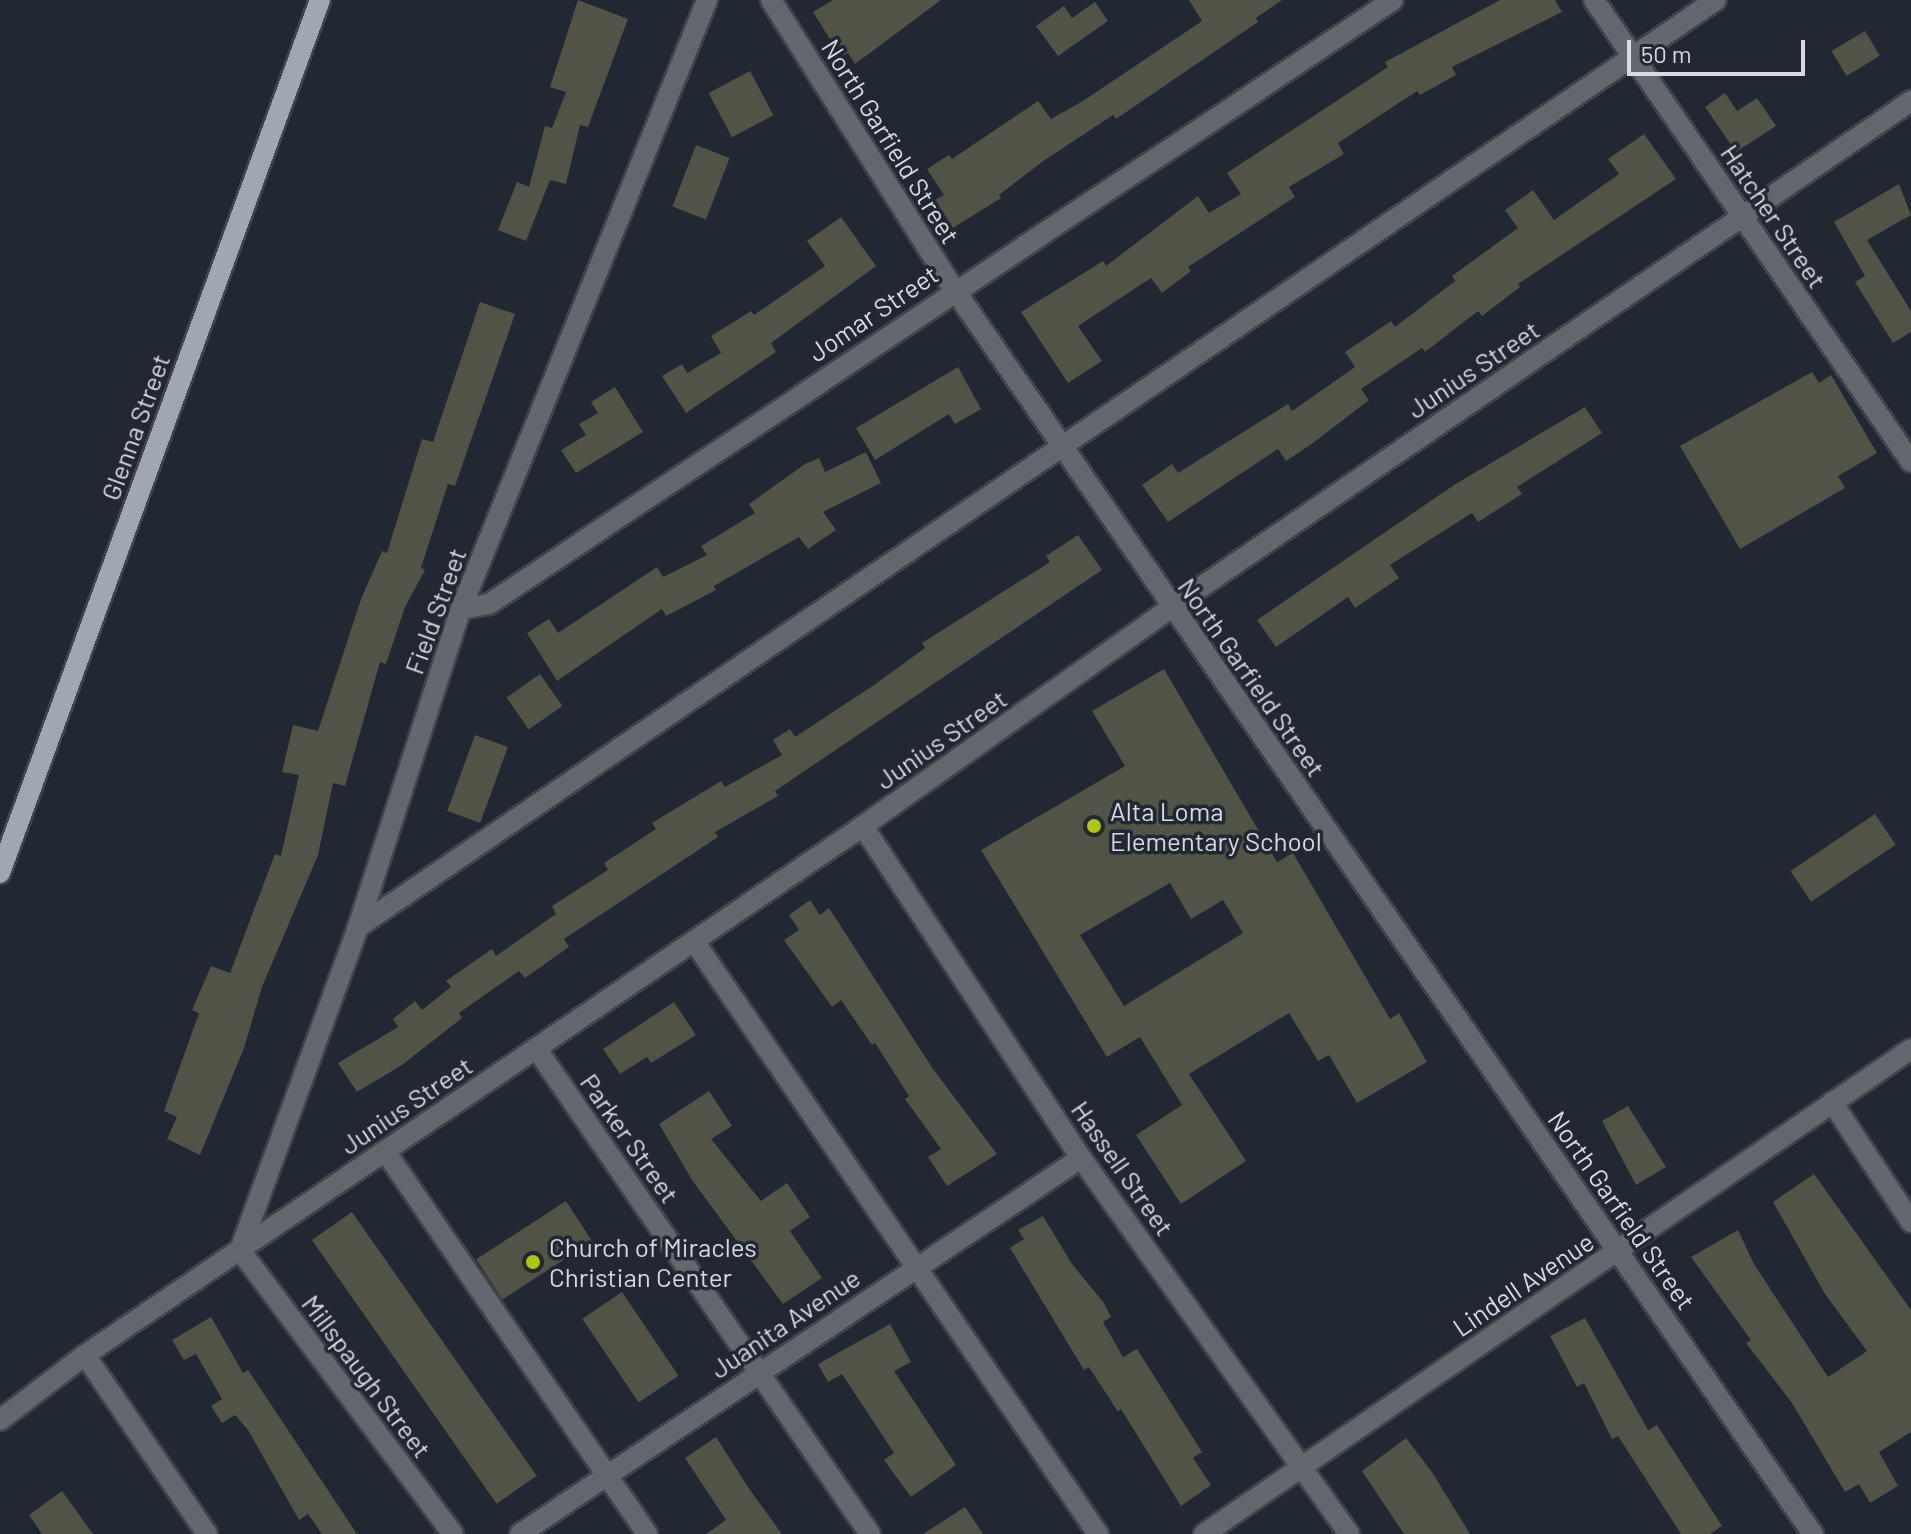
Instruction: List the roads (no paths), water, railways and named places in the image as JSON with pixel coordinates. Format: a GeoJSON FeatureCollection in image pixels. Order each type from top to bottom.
{"type":"FeatureCollection","features":[{"type":"Feature","properties":{"kind":"main road","name":"Glenna Street"},"geometry":{"type":"LineString","coordinates":[[0,873],[320,0]]}},
{"type":"Feature","properties":{"kind":"street","name":"Field Street"},"geometry":{"type":"LineString","coordinates":[[240,1250],[358,927],[461,609],[707,0]]}},
{"type":"Feature","properties":{"kind":"street","name":"North Garfield Street"},"geometry":{"type":"LineString","coordinates":[[771,0],[954,289],[1813,1534]]}},
{"type":"Feature","properties":{"kind":"street","name":"Jomar Street"},"geometry":{"type":"LineString","coordinates":[[461,609],[489,604],[954,289],[1393,0]]}},
{"type":"Feature","properties":{"kind":"street","name":"Hatcher Street"},"geometry":{"type":"LineString","coordinates":[[1594,0],[1911,462]]}},
{"type":"Feature","properties":{"kind":"street"},"geometry":{"type":"LineString","coordinates":[[358,927],[1716,0]]}},
{"type":"Feature","properties":{"kind":"street","name":"Junius Street"},"geometry":{"type":"LineString","coordinates":[[0,1420],[85,1355],[863,826],[1172,607],[1911,101]]}},
{"type":"Feature","properties":{"kind":"street","name":"Hassell Street"},"geometry":{"type":"LineString","coordinates":[[863,826],[1081,1158],[1303,1463],[1349,1534]]}},
{"type":"Feature","properties":{"kind":"street"},"geometry":{"type":"LineString","coordinates":[[694,941],[1098,1534]]}},
{"type":"Feature","properties":{"kind":"street","name":"Parker Street"},"geometry":{"type":"LineString","coordinates":[[536,1048],[870,1534]]}},
{"type":"Feature","properties":{"kind":"street","name":"Lindell Avenue"},"geometry":{"type":"LineString","coordinates":[[1204,1534],[1303,1463],[1619,1251],[1911,1049]]}},
{"type":"Feature","properties":{"kind":"street"},"geometry":{"type":"LineString","coordinates":[[1832,1102],[1911,1222]]}},
{"type":"Feature","properties":{"kind":"street"},"geometry":{"type":"LineString","coordinates":[[385,1151],[647,1534]]}},
{"type":"Feature","properties":{"kind":"street","name":"Juanita Avenue"},"geometry":{"type":"LineString","coordinates":[[520,1534],[758,1371],[1081,1158]]}},
{"type":"Feature","properties":{"kind":"street","name":"Millspaugh Street"},"geometry":{"type":"LineString","coordinates":[[240,1250],[453,1534]]}},
{"type":"Feature","properties":{"kind":"street"},"geometry":{"type":"LineString","coordinates":[[85,1355],[207,1534]]}},
{"type":"Feature","properties":{"kind":"place","name":"Alta Loma Elementary School"},"geometry":{"type":"Point","coordinates":[1094,826]}},
{"type":"Feature","properties":{"kind":"place","name":"Church of Miracles Christian Center"},"geometry":{"type":"Point","coordinates":[533,1262]}}]}
